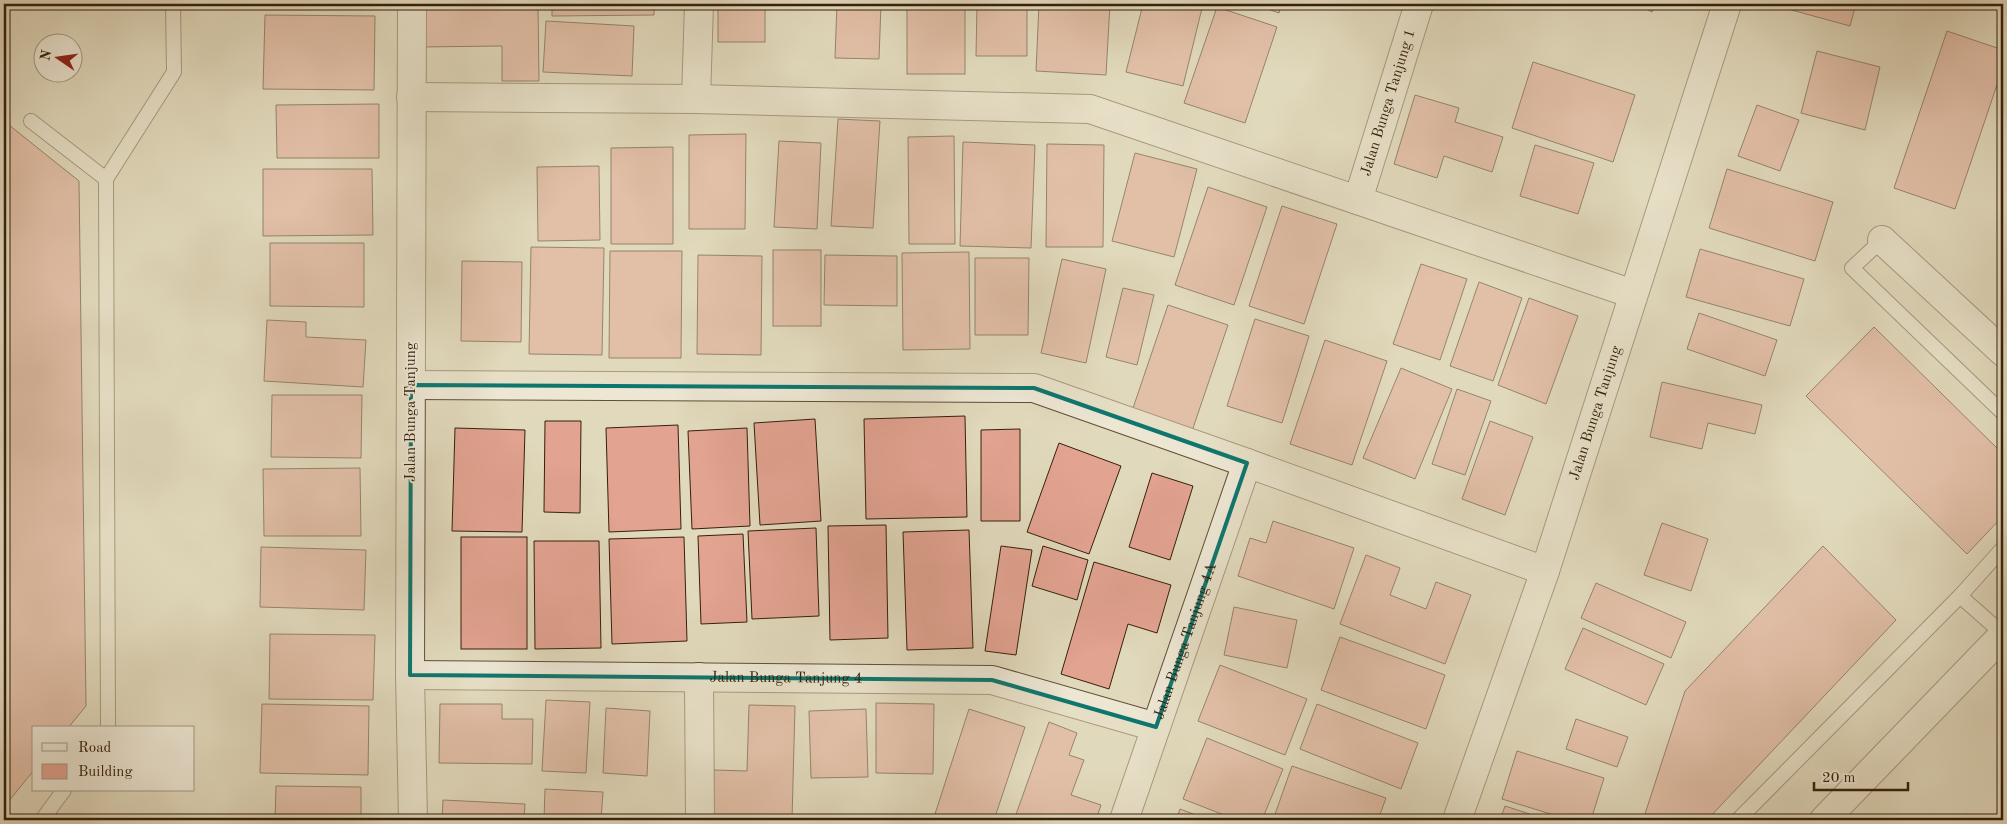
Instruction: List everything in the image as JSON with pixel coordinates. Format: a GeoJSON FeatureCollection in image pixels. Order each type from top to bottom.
{"type":"FeatureCollection","features":[{"type":"Feature","properties":{"kind":"street","name":"Jalan Bunga Tanjung"},"geometry":{"type":"LineString","coordinates":[[412,4],[410,675],[413,820]]}},
{"type":"Feature","properties":{"kind":"street"},"geometry":{"type":"LineString","coordinates":[[696,99],[699,4]]}},
{"type":"Feature","properties":{"kind":"street","name":"Jalan Bunga Tanjung 1"},"geometry":{"type":"LineString","coordinates":[[1358,200],[1419,4]]}},
{"type":"Feature","properties":{"kind":"street","name":"Jalan Bunga Tanjung"},"geometry":{"type":"LineString","coordinates":[[1457,820],[1545,571],[1727,4]]}},
{"type":"Feature","properties":{"kind":"street"},"geometry":{"type":"LineString","coordinates":[[411,97],[696,99],[1090,109],[1633,294]]}},
{"type":"Feature","properties":{"kind":"street"},"geometry":{"type":"LineString","coordinates":[[1882,240],[2003,352]]}},
{"type":"Feature","properties":{"kind":"street"},"geometry":{"type":"LineString","coordinates":[[411,385],[1034,388],[1545,571]]}},
{"type":"Feature","properties":{"kind":"street","name":"Jalan Bunga Tanjung 4A"},"geometry":{"type":"LineString","coordinates":[[1124,820],[1247,463]]}},
{"type":"Feature","properties":{"kind":"street"},"geometry":{"type":"LineString","coordinates":[[1824,820],[2003,634]]}},
{"type":"Feature","properties":{"kind":"street","name":"Jalan Bunga Tanjung 4"},"geometry":{"type":"LineString","coordinates":[[410,675],[992,680],[1156,727]]}},
{"type":"Feature","properties":{"kind":"street"},"geometry":{"type":"LineString","coordinates":[[699,677],[700,820]]}},
{"type":"Feature","properties":{"kind":"lane"},"geometry":{"type":"LineString","coordinates":[[108,726],[106,179],[174,72],[173,4]]}},
{"type":"Feature","properties":{"kind":"lane"},"geometry":{"type":"LineString","coordinates":[[31,122],[106,179]]}},
{"type":"Feature","properties":{"kind":"lane"},"geometry":{"type":"LineString","coordinates":[[1882,240],[1852,268],[2003,413]]}},
{"type":"Feature","properties":{"kind":"lane"},"geometry":{"type":"LineString","coordinates":[[1738,820],[1960,596],[2003,548]]}},
{"type":"Feature","properties":{"kind":"lane"},"geometry":{"type":"LineString","coordinates":[[1960,596],[2003,634]]}},
{"type":"Feature","properties":{"kind":"lane"},"geometry":{"type":"LineString","coordinates":[[42,820],[63,792]]}},
{"type":"Feature","properties":{"kind":"highlighted area"},"geometry":{"type":"Polygon","coordinates":[[[411,385],[1034,388],[1247,463],[1156,727],[992,680],[410,675],[411,385]]]}},
{"type":"Feature","properties":{"kind":"building"},"geometry":{"type":"Polygon","coordinates":[[[264,4],[333,4],[333,9],[264,9],[264,4]]]}},
{"type":"Feature","properties":{"kind":"building"},"geometry":{"type":"Polygon","coordinates":[[[420,4],[538,4],[539,81],[502,81],[502,46],[420,47],[420,4]]]}},
{"type":"Feature","properties":{"kind":"building"},"geometry":{"type":"Polygon","coordinates":[[[552,4],[654,4],[654,15],[552,16],[552,4]]]}},
{"type":"Feature","properties":{"kind":"building"},"geometry":{"type":"Polygon","coordinates":[[[718,4],[765,4],[765,42],[718,42],[718,4]]]}},
{"type":"Feature","properties":{"kind":"building"},"geometry":{"type":"Polygon","coordinates":[[[837,4],[881,4],[879,59],[835,58],[837,4]]]}},
{"type":"Feature","properties":{"kind":"building"},"geometry":{"type":"Polygon","coordinates":[[[907,4],[965,4],[965,74],[907,74],[907,4]]]}},
{"type":"Feature","properties":{"kind":"building"},"geometry":{"type":"Polygon","coordinates":[[[977,4],[1027,4],[1027,56],[976,56],[977,4]]]}},
{"type":"Feature","properties":{"kind":"building"},"geometry":{"type":"Polygon","coordinates":[[[1039,4],[1110,4],[1106,75],[1036,71],[1039,4]]]}},
{"type":"Feature","properties":{"kind":"building"},"geometry":{"type":"Polygon","coordinates":[[[1143,4],[1203,4],[1183,86],[1126,72],[1143,4]]]}},
{"type":"Feature","properties":{"kind":"building"},"geometry":{"type":"Polygon","coordinates":[[[1254,4],[1282,4],[1279,13],[1254,4]]]}},
{"type":"Feature","properties":{"kind":"building"},"geometry":{"type":"Polygon","coordinates":[[[1636,4],[1656,4],[1652,12],[1636,4]]]}},
{"type":"Feature","properties":{"kind":"building"},"geometry":{"type":"Polygon","coordinates":[[[1790,4],[1856,4],[1850,26],[1788,9],[1790,4]]]}},
{"type":"Feature","properties":{"kind":"building"},"geometry":{"type":"Polygon","coordinates":[[[1217,7],[1277,27],[1245,123],[1184,103],[1217,7]]]}},
{"type":"Feature","properties":{"kind":"building"},"geometry":{"type":"Polygon","coordinates":[[[265,15],[375,16],[374,90],[263,89],[265,15]]]}},
{"type":"Feature","properties":{"kind":"building"},"geometry":{"type":"Polygon","coordinates":[[[546,21],[634,26],[632,76],[543,72],[546,21]]]}},
{"type":"Feature","properties":{"kind":"building"},"geometry":{"type":"Polygon","coordinates":[[[1947,31],[2003,50],[2003,67],[1955,209],[1894,188],[1947,31]]]}},
{"type":"Feature","properties":{"kind":"building"},"geometry":{"type":"Polygon","coordinates":[[[1817,51],[1880,67],[1865,130],[1801,113],[1817,51]]]}},
{"type":"Feature","properties":{"kind":"building"},"geometry":{"type":"Polygon","coordinates":[[[1533,62],[1635,95],[1613,162],[1512,128],[1533,62]]]}},
{"type":"Feature","properties":{"kind":"building"},"geometry":{"type":"Polygon","coordinates":[[[1415,95],[1459,108],[1455,122],[1503,137],[1492,172],[1444,156],[1437,178],[1394,164],[1415,95]]]}},
{"type":"Feature","properties":{"kind":"building"},"geometry":{"type":"Polygon","coordinates":[[[379,104],[379,158],[277,158],[276,105],[379,104]]]}},
{"type":"Feature","properties":{"kind":"building"},"geometry":{"type":"Polygon","coordinates":[[[1757,105],[1799,120],[1780,171],[1738,156],[1757,105]]]}},
{"type":"Feature","properties":{"kind":"building"},"geometry":{"type":"Polygon","coordinates":[[[838,119],[880,121],[873,228],[831,226],[838,119]]]}},
{"type":"Feature","properties":{"kind":"building"},"geometry":{"type":"Polygon","coordinates":[[[4,121],[79,181],[86,706],[70,726],[32,726],[32,772],[4,807],[4,121]]]}},
{"type":"Feature","properties":{"kind":"building"},"geometry":{"type":"Polygon","coordinates":[[[746,134],[745,229],[689,229],[689,135],[746,134]]]}},
{"type":"Feature","properties":{"kind":"building"},"geometry":{"type":"Polygon","coordinates":[[[954,136],[955,244],[909,244],[908,137],[954,136]]]}},
{"type":"Feature","properties":{"kind":"building"},"geometry":{"type":"Polygon","coordinates":[[[779,141],[821,143],[817,229],[774,227],[779,141]]]}},
{"type":"Feature","properties":{"kind":"building"},"geometry":{"type":"Polygon","coordinates":[[[963,142],[1035,145],[1031,248],[960,246],[963,142]]]}},
{"type":"Feature","properties":{"kind":"building"},"geometry":{"type":"Polygon","coordinates":[[[1047,144],[1104,145],[1103,247],[1046,247],[1047,144]]]}},
{"type":"Feature","properties":{"kind":"building"},"geometry":{"type":"Polygon","coordinates":[[[1535,145],[1594,163],[1578,214],[1520,196],[1535,145]]]}},
{"type":"Feature","properties":{"kind":"building"},"geometry":{"type":"Polygon","coordinates":[[[673,147],[673,244],[611,244],[611,148],[673,147]]]}},
{"type":"Feature","properties":{"kind":"building"},"geometry":{"type":"Polygon","coordinates":[[[1135,153],[1197,169],[1174,257],[1112,241],[1135,153]]]}},
{"type":"Feature","properties":{"kind":"building"},"geometry":{"type":"Polygon","coordinates":[[[599,166],[600,240],[538,241],[537,167],[599,166]]]}},
{"type":"Feature","properties":{"kind":"building"},"geometry":{"type":"Polygon","coordinates":[[[263,169],[372,169],[373,235],[263,236],[263,169]]]}},
{"type":"Feature","properties":{"kind":"building"},"geometry":{"type":"Polygon","coordinates":[[[1727,169],[1833,202],[1815,261],[1709,228],[1727,169]]]}},
{"type":"Feature","properties":{"kind":"building"},"geometry":{"type":"Polygon","coordinates":[[[1208,187],[1267,207],[1234,305],[1175,285],[1208,187]]]}},
{"type":"Feature","properties":{"kind":"building"},"geometry":{"type":"Polygon","coordinates":[[[1282,206],[1337,224],[1304,324],[1249,306],[1282,206]]]}},
{"type":"Feature","properties":{"kind":"building"},"geometry":{"type":"Polygon","coordinates":[[[270,243],[364,243],[364,307],[270,306],[270,243]]]}},
{"type":"Feature","properties":{"kind":"building"},"geometry":{"type":"Polygon","coordinates":[[[531,247],[604,248],[602,355],[529,354],[531,247]]]}},
{"type":"Feature","properties":{"kind":"building"},"geometry":{"type":"Polygon","coordinates":[[[1700,249],[1804,279],[1790,326],[1686,297],[1700,249]]]}},
{"type":"Feature","properties":{"kind":"building"},"geometry":{"type":"Polygon","coordinates":[[[773,250],[821,250],[821,326],[773,326],[773,250]]]}},
{"type":"Feature","properties":{"kind":"building"},"geometry":{"type":"Polygon","coordinates":[[[610,251],[682,251],[681,358],[609,358],[610,251]]]}},
{"type":"Feature","properties":{"kind":"building"},"geometry":{"type":"Polygon","coordinates":[[[969,252],[970,349],[903,350],[902,253],[969,252]]]}},
{"type":"Feature","properties":{"kind":"building"},"geometry":{"type":"Polygon","coordinates":[[[698,255],[762,256],[761,355],[697,354],[698,255]]]}},
{"type":"Feature","properties":{"kind":"building"},"geometry":{"type":"Polygon","coordinates":[[[825,255],[897,256],[897,306],[824,305],[825,255]]]}},
{"type":"Feature","properties":{"kind":"building"},"geometry":{"type":"Polygon","coordinates":[[[975,258],[1029,258],[1028,335],[975,335],[975,258]]]}},
{"type":"Feature","properties":{"kind":"building"},"geometry":{"type":"Polygon","coordinates":[[[1062,259],[1106,269],[1086,363],[1041,353],[1062,259]]]}},
{"type":"Feature","properties":{"kind":"building"},"geometry":{"type":"Polygon","coordinates":[[[462,261],[522,262],[521,342],[461,341],[462,261]]]}},
{"type":"Feature","properties":{"kind":"building"},"geometry":{"type":"Polygon","coordinates":[[[1421,264],[1467,279],[1440,360],[1393,344],[1421,264]]]}},
{"type":"Feature","properties":{"kind":"building"},"geometry":{"type":"Polygon","coordinates":[[[1479,282],[1522,298],[1493,381],[1450,366],[1479,282]]]}},
{"type":"Feature","properties":{"kind":"building"},"geometry":{"type":"Polygon","coordinates":[[[1123,288],[1154,295],[1137,365],[1106,357],[1123,288]]]}},
{"type":"Feature","properties":{"kind":"building"},"geometry":{"type":"Polygon","coordinates":[[[1529,298],[1578,316],[1546,404],[1498,385],[1529,298]]]}},
{"type":"Feature","properties":{"kind":"building"},"geometry":{"type":"Polygon","coordinates":[[[1168,305],[1228,325],[1191,434],[1131,414],[1168,305]]]}},
{"type":"Feature","properties":{"kind":"building"},"geometry":{"type":"Polygon","coordinates":[[[1699,313],[1777,340],[1765,376],[1687,349],[1699,313]]]}},
{"type":"Feature","properties":{"kind":"building"},"geometry":{"type":"Polygon","coordinates":[[[1255,319],[1309,336],[1282,423],[1227,406],[1255,319]]]}},
{"type":"Feature","properties":{"kind":"building"},"geometry":{"type":"Polygon","coordinates":[[[267,320],[306,322],[306,337],[366,340],[363,387],[264,381],[267,320]]]}},
{"type":"Feature","properties":{"kind":"building"},"geometry":{"type":"Polygon","coordinates":[[[1874,327],[2003,454],[2003,516],[1967,554],[1806,396],[1874,327]]]}},
{"type":"Feature","properties":{"kind":"building"},"geometry":{"type":"Polygon","coordinates":[[[1325,340],[1387,361],[1352,465],[1290,444],[1325,340]]]}},
{"type":"Feature","properties":{"kind":"building"},"geometry":{"type":"Polygon","coordinates":[[[1401,368],[1452,389],[1415,479],[1363,458],[1401,368]]]}},
{"type":"Feature","properties":{"kind":"building"},"geometry":{"type":"Polygon","coordinates":[[[1662,382],[1762,405],[1755,434],[1708,423],[1702,449],[1650,437],[1662,382]]]}},
{"type":"Feature","properties":{"kind":"building"},"geometry":{"type":"Polygon","coordinates":[[[1457,389],[1491,401],[1465,475],[1432,464],[1457,389]]]}},
{"type":"Feature","properties":{"kind":"building"},"geometry":{"type":"Polygon","coordinates":[[[272,395],[362,395],[361,458],[271,457],[272,395]]]}},
{"type":"Feature","properties":{"kind":"building"},"geometry":{"type":"Polygon","coordinates":[[[965,416],[967,517],[866,519],[864,419],[965,416]]]}},
{"type":"Feature","properties":{"kind":"building"},"geometry":{"type":"Polygon","coordinates":[[[815,419],[821,521],[760,525],[754,423],[815,419]]]}},
{"type":"Feature","properties":{"kind":"building"},"geometry":{"type":"Polygon","coordinates":[[[545,421],[581,421],[580,513],[544,512],[545,421]]]}},
{"type":"Feature","properties":{"kind":"building"},"geometry":{"type":"Polygon","coordinates":[[[1490,421],[1533,437],[1505,515],[1462,499],[1490,421]]]}},
{"type":"Feature","properties":{"kind":"building"},"geometry":{"type":"Polygon","coordinates":[[[678,425],[681,529],[609,532],[606,428],[678,425]]]}},
{"type":"Feature","properties":{"kind":"building"},"geometry":{"type":"Polygon","coordinates":[[[455,428],[525,430],[522,532],[452,531],[455,428]]]}},
{"type":"Feature","properties":{"kind":"building"},"geometry":{"type":"Polygon","coordinates":[[[747,428],[750,526],[692,529],[688,431],[747,428]]]}},
{"type":"Feature","properties":{"kind":"building"},"geometry":{"type":"Polygon","coordinates":[[[1020,429],[1020,521],[981,521],[981,430],[1020,429]]]}},
{"type":"Feature","properties":{"kind":"building"},"geometry":{"type":"Polygon","coordinates":[[[1059,443],[1121,466],[1089,554],[1027,532],[1059,443]]]}},
{"type":"Feature","properties":{"kind":"building"},"geometry":{"type":"Polygon","coordinates":[[[360,468],[361,536],[264,536],[263,469],[360,468]]]}},
{"type":"Feature","properties":{"kind":"building"},"geometry":{"type":"Polygon","coordinates":[[[1152,473],[1193,486],[1170,560],[1129,547],[1152,473]]]}},
{"type":"Feature","properties":{"kind":"building"},"geometry":{"type":"Polygon","coordinates":[[[1273,521],[1354,548],[1334,609],[1238,576],[1250,538],[1266,543],[1273,521]]]}},
{"type":"Feature","properties":{"kind":"building"},"geometry":{"type":"Polygon","coordinates":[[[1662,523],[1708,539],[1691,591],[1644,575],[1662,523]]]}},
{"type":"Feature","properties":{"kind":"building"},"geometry":{"type":"Polygon","coordinates":[[[886,525],[888,638],[830,640],[828,526],[886,525]]]}},
{"type":"Feature","properties":{"kind":"building"},"geometry":{"type":"Polygon","coordinates":[[[816,528],[819,616],[752,619],[748,531],[816,528]]]}},
{"type":"Feature","properties":{"kind":"building"},"geometry":{"type":"Polygon","coordinates":[[[969,530],[973,648],[907,650],[903,532],[969,530]]]}},
{"type":"Feature","properties":{"kind":"building"},"geometry":{"type":"Polygon","coordinates":[[[743,534],[747,622],[701,624],[698,536],[743,534]]]}},
{"type":"Feature","properties":{"kind":"building"},"geometry":{"type":"Polygon","coordinates":[[[461,537],[527,537],[527,649],[461,649],[461,537]]]}},
{"type":"Feature","properties":{"kind":"building"},"geometry":{"type":"Polygon","coordinates":[[[684,537],[687,641],[612,644],[609,539],[684,537]]]}},
{"type":"Feature","properties":{"kind":"building"},"geometry":{"type":"Polygon","coordinates":[[[534,541],[599,541],[601,648],[535,649],[534,541]]]}},
{"type":"Feature","properties":{"kind":"building"},"geometry":{"type":"Polygon","coordinates":[[[1001,546],[1032,550],[1016,655],[985,651],[1001,546]]]}},
{"type":"Feature","properties":{"kind":"building"},"geometry":{"type":"Polygon","coordinates":[[[1043,546],[1088,560],[1077,600],[1032,586],[1043,546]]]}},
{"type":"Feature","properties":{"kind":"building"},"geometry":{"type":"Polygon","coordinates":[[[1823,546],[1896,620],[1707,820],[1646,820],[1644,817],[1685,691],[1823,546]]]}},
{"type":"Feature","properties":{"kind":"building"},"geometry":{"type":"Polygon","coordinates":[[[261,547],[366,550],[364,610],[260,607],[261,547]]]}},
{"type":"Feature","properties":{"kind":"building"},"geometry":{"type":"Polygon","coordinates":[[[1366,555],[1400,568],[1390,595],[1426,609],[1436,582],[1471,595],[1445,664],[1340,624],[1366,555]]]}},
{"type":"Feature","properties":{"kind":"building"},"geometry":{"type":"Polygon","coordinates":[[[1094,562],[1171,585],[1157,633],[1128,624],[1109,689],[1061,674],[1094,562]]]}},
{"type":"Feature","properties":{"kind":"building"},"geometry":{"type":"Polygon","coordinates":[[[1596,583],[1686,622],[1671,658],[1581,618],[1596,583]]]}},
{"type":"Feature","properties":{"kind":"building"},"geometry":{"type":"Polygon","coordinates":[[[1234,607],[1297,620],[1287,668],[1224,655],[1234,607]]]}},
{"type":"Feature","properties":{"kind":"building"},"geometry":{"type":"Polygon","coordinates":[[[1583,628],[1664,664],[1646,705],[1565,669],[1583,628]]]}},
{"type":"Feature","properties":{"kind":"building"},"geometry":{"type":"Polygon","coordinates":[[[270,634],[375,635],[373,700],[269,699],[270,634]]]}},
{"type":"Feature","properties":{"kind":"building"},"geometry":{"type":"Polygon","coordinates":[[[1340,637],[1445,675],[1426,729],[1321,690],[1340,637]]]}},
{"type":"Feature","properties":{"kind":"building"},"geometry":{"type":"Polygon","coordinates":[[[1220,665],[1307,699],[1285,755],[1198,721],[1220,665]]]}},
{"type":"Feature","properties":{"kind":"building"},"geometry":{"type":"Polygon","coordinates":[[[546,700],[590,702],[586,773],[542,771],[546,700]]]}},
{"type":"Feature","properties":{"kind":"building"},"geometry":{"type":"Polygon","coordinates":[[[876,703],[934,704],[933,774],[876,773],[876,703]]]}},
{"type":"Feature","properties":{"kind":"building"},"geometry":{"type":"Polygon","coordinates":[[[262,704],[369,706],[368,775],[260,773],[262,704]]]}},
{"type":"Feature","properties":{"kind":"building"},"geometry":{"type":"Polygon","coordinates":[[[440,704],[502,704],[502,719],[533,719],[532,764],[439,763],[440,704]]]}},
{"type":"Feature","properties":{"kind":"building"},"geometry":{"type":"Polygon","coordinates":[[[1317,704],[1418,743],[1401,789],[1300,749],[1317,704]]]}},
{"type":"Feature","properties":{"kind":"building"},"geometry":{"type":"Polygon","coordinates":[[[749,705],[795,706],[792,820],[713,818],[714,770],[747,771],[749,705]]]}},
{"type":"Feature","properties":{"kind":"building"},"geometry":{"type":"Polygon","coordinates":[[[606,708],[650,711],[647,776],[603,773],[606,708]]]}},
{"type":"Feature","properties":{"kind":"building"},"geometry":{"type":"Polygon","coordinates":[[[866,709],[868,777],[811,778],[809,711],[866,709]]]}},
{"type":"Feature","properties":{"kind":"building"},"geometry":{"type":"Polygon","coordinates":[[[969,709],[1025,727],[994,820],[952,820],[935,814],[969,709]]]}},
{"type":"Feature","properties":{"kind":"building"},"geometry":{"type":"Polygon","coordinates":[[[1576,719],[1628,737],[1617,767],[1566,749],[1576,719]]]}},
{"type":"Feature","properties":{"kind":"building"},"geometry":{"type":"Polygon","coordinates":[[[1049,722],[1077,733],[1069,755],[1084,760],[1071,795],[1101,805],[1096,820],[1014,820],[1049,722]]]}},
{"type":"Feature","properties":{"kind":"building"},"geometry":{"type":"Polygon","coordinates":[[[1207,738],[1283,769],[1262,820],[1237,820],[1183,799],[1207,738]]]}},
{"type":"Feature","properties":{"kind":"building"},"geometry":{"type":"Polygon","coordinates":[[[1517,751],[1604,778],[1591,820],[1570,820],[1502,799],[1517,751]]]}},
{"type":"Feature","properties":{"kind":"building"},"geometry":{"type":"Polygon","coordinates":[[[1292,766],[1386,798],[1378,820],[1273,820],[1292,766]]]}},
{"type":"Feature","properties":{"kind":"building"},"geometry":{"type":"Polygon","coordinates":[[[276,786],[361,787],[361,820],[275,820],[276,786]]]}},
{"type":"Feature","properties":{"kind":"building"},"geometry":{"type":"Polygon","coordinates":[[[545,789],[603,792],[601,820],[544,820],[545,789]]]}},
{"type":"Feature","properties":{"kind":"building"},"geometry":{"type":"Polygon","coordinates":[[[443,800],[525,804],[524,820],[442,820],[443,800]]]}},
{"type":"Feature","properties":{"kind":"building"},"geometry":{"type":"Polygon","coordinates":[[[1505,806],[1548,820],[1500,820],[1505,806]]]}},
{"type":"Feature","properties":{"kind":"building"},"geometry":{"type":"Polygon","coordinates":[[[1180,809],[1209,820],[1176,820],[1180,809]]]}}]}
